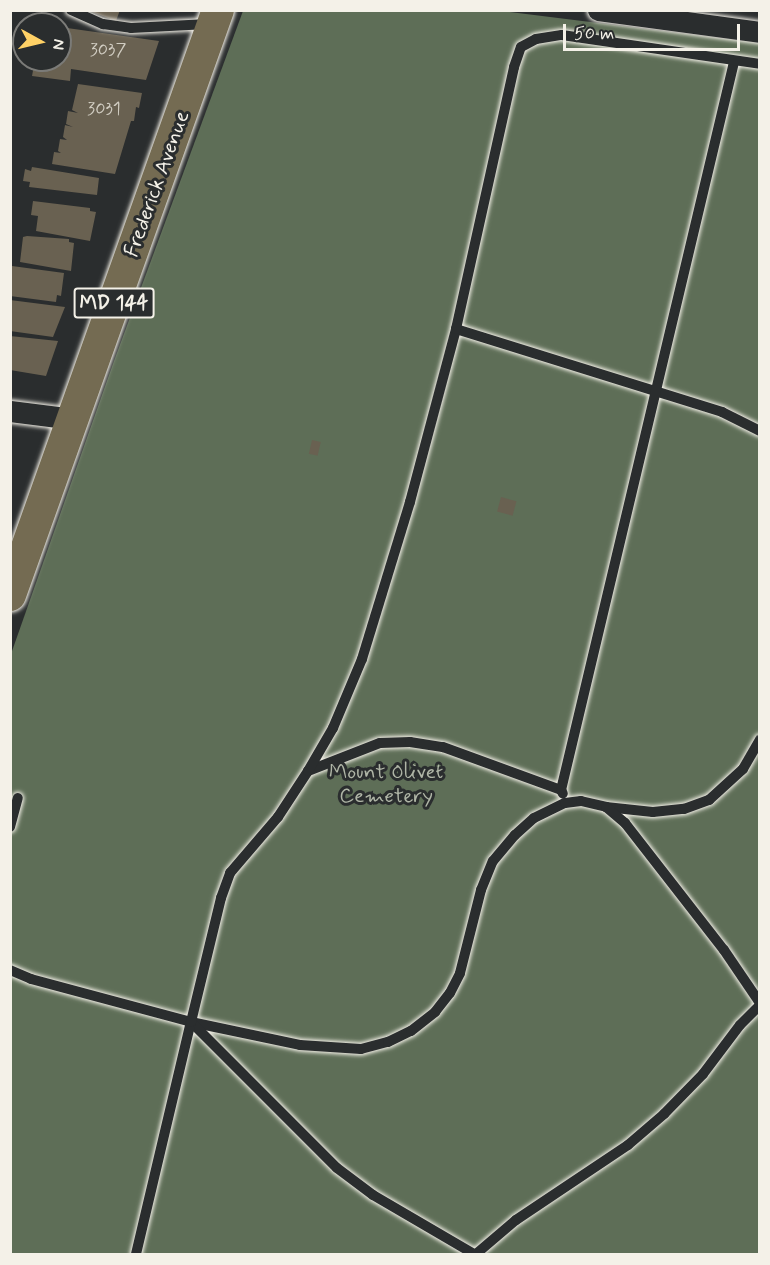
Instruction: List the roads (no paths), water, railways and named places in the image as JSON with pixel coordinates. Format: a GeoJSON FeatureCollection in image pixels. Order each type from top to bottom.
{"type":"FeatureCollection","features":[{"type":"Feature","properties":{"kind":"main road","name":"Frederick Avenue"},"geometry":{"type":"LineString","coordinates":[[10,595],[216,17]]}},
{"type":"Feature","properties":{"kind":"street"},"geometry":{"type":"LineString","coordinates":[[598,10],[759,32]]}},
{"type":"Feature","properties":{"kind":"street"},"geometry":{"type":"LineString","coordinates":[[10,411],[73,419]]}},
{"type":"Feature","properties":{"kind":"lane"},"geometry":{"type":"LineString","coordinates":[[70,10],[103,24],[131,28],[216,17]]}},
{"type":"Feature","properties":{"kind":"lane"},"geometry":{"type":"LineString","coordinates":[[136,1254],[190,1022],[221,898],[230,873],[278,817],[308,771],[333,728],[362,659],[410,502],[456,329],[514,67],[521,47],[536,39],[562,35],[759,64]]}},
{"type":"Feature","properties":{"kind":"lane"},"geometry":{"type":"LineString","coordinates":[[565,803],[561,790],[734,62]]}},
{"type":"Feature","properties":{"kind":"lane"},"geometry":{"type":"LineString","coordinates":[[456,329],[722,412],[759,431]]}},
{"type":"Feature","properties":{"kind":"lane"},"geometry":{"type":"LineString","coordinates":[[10,970],[31,979],[190,1022],[330,1049],[361,1049],[388,1042],[411,1031],[435,1012],[450,993],[460,973],[481,890],[493,861],[514,835],[534,818],[565,803],[581,801],[606,807],[654,812],[684,809],[709,800],[743,769],[759,739]]}},
{"type":"Feature","properties":{"kind":"lane"},"geometry":{"type":"LineString","coordinates":[[308,771],[380,743],[410,742],[443,747],[561,790]]}},
{"type":"Feature","properties":{"kind":"lane"},"geometry":{"type":"LineString","coordinates":[[10,827],[18,798]]}},
{"type":"Feature","properties":{"kind":"lane"},"geometry":{"type":"LineString","coordinates":[[190,1022],[337,1168],[374,1195],[475,1254],[516,1220],[628,1145],[664,1114],[703,1074],[759,1004],[724,950],[664,871],[625,823],[606,807]]}},
{"type":"Feature","properties":{"kind":"park label","name":"Mount Olivet Cemetery"},"geometry":{"type":"Point","coordinates":[386,784]}}]}
